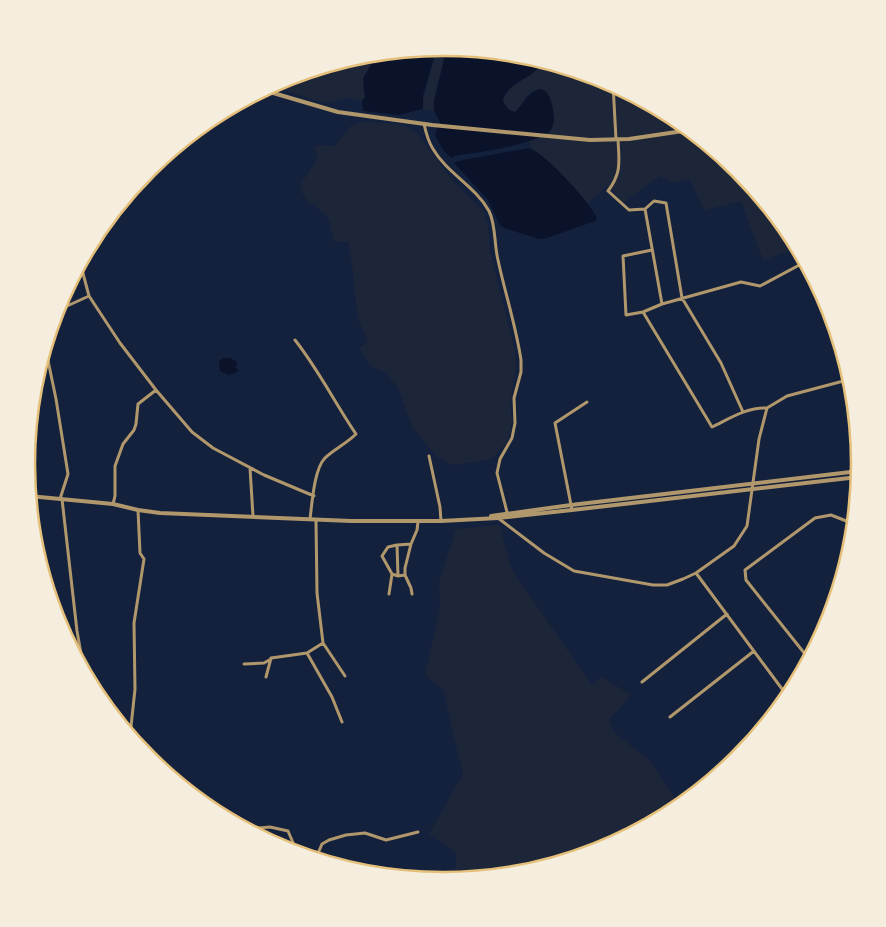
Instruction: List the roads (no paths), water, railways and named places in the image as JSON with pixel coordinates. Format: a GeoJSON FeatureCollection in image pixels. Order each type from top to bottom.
{"type":"FeatureCollection","features":[{"type":"Feature","properties":{"kind":"street"},"geometry":{"type":"LineString","coordinates":[[274,93],[338,112],[432,125],[558,137],[590,140],[617,139],[680,131]]}},
{"type":"Feature","properties":{"kind":"street"},"geometry":{"type":"LineString","coordinates":[[614,94],[618,174],[608,191],[630,210],[645,210],[654,201],[666,203],[682,298],[721,362],[743,412]]}},
{"type":"Feature","properties":{"kind":"street"},"geometry":{"type":"LineString","coordinates":[[424,124],[433,151],[482,201],[490,214],[493,224],[497,258],[520,354],[521,366],[514,398],[515,423],[512,438],[500,458],[496,473],[508,515]]}},
{"type":"Feature","properties":{"kind":"street"},"geometry":{"type":"LineString","coordinates":[[645,210],[662,304]]}},
{"type":"Feature","properties":{"kind":"street"},"geometry":{"type":"LineString","coordinates":[[652,250],[623,256],[626,315],[643,312],[662,304],[741,282],[760,286],[799,265]]}},
{"type":"Feature","properties":{"kind":"street"},"geometry":{"type":"LineString","coordinates":[[83,272],[89,296],[120,343],[156,390],[192,432],[213,448],[314,496]]}},
{"type":"Feature","properties":{"kind":"street"},"geometry":{"type":"LineString","coordinates":[[66,306],[89,296]]}},
{"type":"Feature","properties":{"kind":"street"},"geometry":{"type":"LineString","coordinates":[[643,312],[712,427],[743,412],[757,408],[767,408],[787,396],[842,381]]}},
{"type":"Feature","properties":{"kind":"street"},"geometry":{"type":"LineString","coordinates":[[295,340],[312,361],[325,386],[356,434],[323,461],[318,470],[310,519]]}},
{"type":"Feature","properties":{"kind":"street"},"geometry":{"type":"LineString","coordinates":[[48,361],[68,474],[61,499],[80,650]]}},
{"type":"Feature","properties":{"kind":"street"},"geometry":{"type":"LineString","coordinates":[[113,504],[115,496],[115,466],[123,444],[134,430],[138,404],[156,390]]}},
{"type":"Feature","properties":{"kind":"street"},"geometry":{"type":"LineString","coordinates":[[572,508],[555,422],[587,402]]}},
{"type":"Feature","properties":{"kind":"street"},"geometry":{"type":"LineString","coordinates":[[498,518],[544,553],[574,571],[667,585],[696,573],[734,546],[748,526],[751,490],[759,439],[767,408]]}},
{"type":"Feature","properties":{"kind":"street"},"geometry":{"type":"LineString","coordinates":[[429,456],[440,507],[441,521]]}},
{"type":"Feature","properties":{"kind":"street"},"geometry":{"type":"LineString","coordinates":[[250,467],[253,516]]}},
{"type":"Feature","properties":{"kind":"street"},"geometry":{"type":"LineString","coordinates":[[572,508],[851,473]]}},
{"type":"Feature","properties":{"kind":"street"},"geometry":{"type":"LineString","coordinates":[[36,497],[113,504],[160,513],[316,520],[418,522],[479,518],[850,478]]}},
{"type":"Feature","properties":{"kind":"street"},"geometry":{"type":"LineString","coordinates":[[131,727],[135,689],[134,623],[144,559],[140,552],[138,510]]}},
{"type":"Feature","properties":{"kind":"street"},"geometry":{"type":"LineString","coordinates":[[479,518],[498,518],[508,515]]}},
{"type":"Feature","properties":{"kind":"street"},"geometry":{"type":"LineString","coordinates":[[803,654],[746,580],[745,570],[815,518],[831,515],[847,521]]}},
{"type":"Feature","properties":{"kind":"street"},"geometry":{"type":"LineString","coordinates":[[316,520],[317,593],[323,643],[345,676]]}},
{"type":"Feature","properties":{"kind":"street"},"geometry":{"type":"LineString","coordinates":[[412,594],[405,575],[411,544],[418,522]]}},
{"type":"Feature","properties":{"kind":"street"},"geometry":{"type":"LineString","coordinates":[[389,594],[392,574],[382,556],[388,547],[411,544]]}},
{"type":"Feature","properties":{"kind":"street"},"geometry":{"type":"LineString","coordinates":[[397,545],[398,576]]}},
{"type":"Feature","properties":{"kind":"street"},"geometry":{"type":"LineString","coordinates":[[696,573],[782,689]]}},
{"type":"Feature","properties":{"kind":"street"},"geometry":{"type":"LineString","coordinates":[[392,574],[398,576],[405,575]]}},
{"type":"Feature","properties":{"kind":"street"},"geometry":{"type":"LineString","coordinates":[[642,682],[726,614]]}},
{"type":"Feature","properties":{"kind":"street"},"geometry":{"type":"LineString","coordinates":[[244,664],[264,663],[271,658],[307,653],[323,643]]}},
{"type":"Feature","properties":{"kind":"street"},"geometry":{"type":"LineString","coordinates":[[670,717],[754,651]]}},
{"type":"Feature","properties":{"kind":"street"},"geometry":{"type":"LineString","coordinates":[[307,653],[332,698],[342,722]]}},
{"type":"Feature","properties":{"kind":"street"},"geometry":{"type":"LineString","coordinates":[[266,676],[271,658]]}},
{"type":"Feature","properties":{"kind":"street"},"geometry":{"type":"LineString","coordinates":[[261,828],[288,831],[293,842]]}},
{"type":"Feature","properties":{"kind":"street"},"geometry":{"type":"LineString","coordinates":[[319,852],[322,844],[346,835],[365,833],[386,840],[418,832]]}}]}
